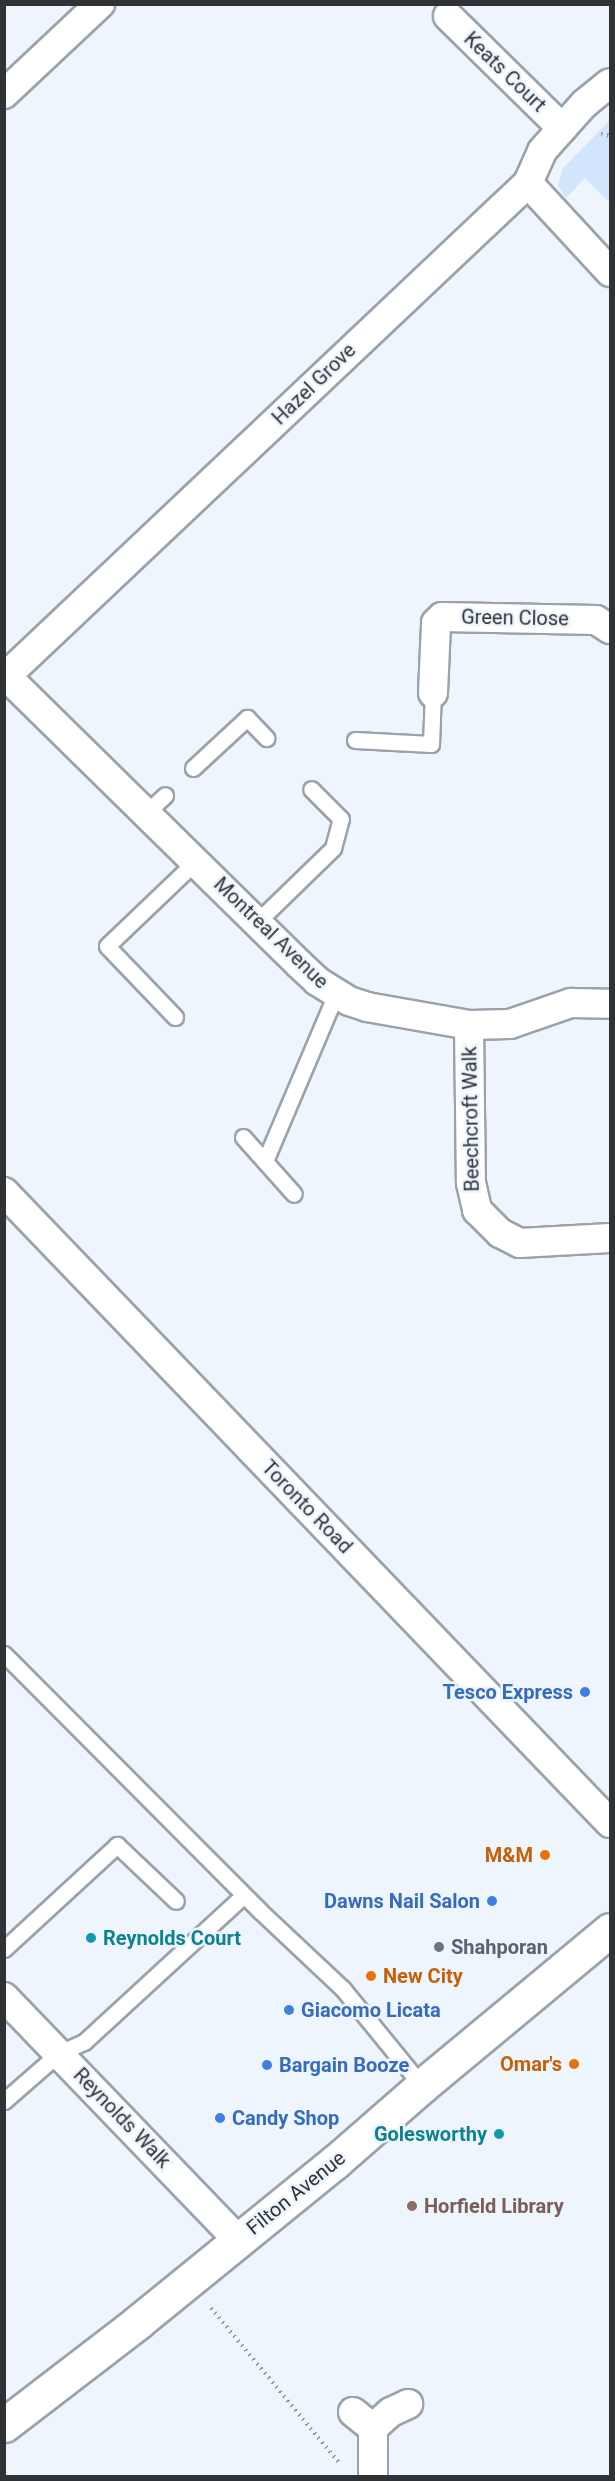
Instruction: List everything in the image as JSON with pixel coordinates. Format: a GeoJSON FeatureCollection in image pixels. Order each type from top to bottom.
{"type":"FeatureCollection","features":[{"type":"Feature","properties":{"kind":"street"},"geometry":{"type":"LineString","coordinates":[[4,94],[100,4]]}},
{"type":"Feature","properties":{"kind":"street","name":"Keats Court"},"geometry":{"type":"LineString","coordinates":[[448,16],[562,128]]}},
{"type":"Feature","properties":{"kind":"street","name":"Hazel Grove"},"geometry":{"type":"LineString","coordinates":[[5,676],[528,183],[542,151],[584,104],[610,83]]}},
{"type":"Feature","properties":{"kind":"street"},"geometry":{"type":"LineString","coordinates":[[528,183],[610,272]]}},
{"type":"Feature","properties":{"kind":"street","name":"Green Close"},"geometry":{"type":"LineString","coordinates":[[433,693],[436,623],[439,618],[445,616],[596,620],[610,629]]}},
{"type":"Feature","properties":{"kind":"street","name":"Montreal Avenue"},"geometry":{"type":"LineString","coordinates":[[5,676],[155,804],[196,861],[299,964],[336,994],[367,1007],[469,1025],[510,1024],[571,1003],[610,1004]]}},
{"type":"Feature","properties":{"kind":"street","name":"Beechcroft Walk"},"geometry":{"type":"LineString","coordinates":[[469,1025],[471,1183],[477,1210],[506,1237],[524,1244],[610,1238]]}},
{"type":"Feature","properties":{"kind":"street","name":"Toronto Road"},"geometry":{"type":"LineString","coordinates":[[4,1192],[610,1822]]}},
{"type":"Feature","properties":{"kind":"street","name":"Filton Avenue"},"geometry":{"type":"LineString","coordinates":[[4,2425],[335,2162],[422,2086],[610,1930]]}},
{"type":"Feature","properties":{"kind":"street","name":"Reynolds Walk"},"geometry":{"type":"LineString","coordinates":[[4,1997],[238,2240]]}},
{"type":"Feature","properties":{"kind":"street"},"geometry":{"type":"LineString","coordinates":[[373,2476],[363,2420],[392,2412],[408,2404]]}},
{"type":"Feature","properties":{"kind":"lane","name":"Green Close"},"geometry":{"type":"LineString","coordinates":[[355,740],[430,744],[433,693]]}},
{"type":"Feature","properties":{"kind":"lane"},"geometry":{"type":"LineString","coordinates":[[193,768],[247,718],[266,738]]}},
{"type":"Feature","properties":{"kind":"lane"},"geometry":{"type":"LineString","coordinates":[[258,921],[333,848],[341,819],[311,789]]}},
{"type":"Feature","properties":{"kind":"lane"},"geometry":{"type":"LineString","coordinates":[[175,1017],[107,946],[196,861]]}},
{"type":"Feature","properties":{"kind":"lane"},"geometry":{"type":"LineString","coordinates":[[265,1161],[336,994]]}},
{"type":"Feature","properties":{"kind":"lane"},"geometry":{"type":"LineString","coordinates":[[243,1137],[294,1194]]}},
{"type":"Feature","properties":{"kind":"lane"},"geometry":{"type":"LineString","coordinates":[[4,1654],[244,1895],[343,1989],[422,2086]]}},
{"type":"Feature","properties":{"kind":"lane"},"geometry":{"type":"LineString","coordinates":[[4,1949],[117,1845],[176,1901]]}},
{"type":"Feature","properties":{"kind":"lane"},"geometry":{"type":"LineString","coordinates":[[4,2101],[59,2053],[84,2042],[244,1895]]}},
{"type":"Feature","properties":{"kind":"path"},"geometry":{"type":"LineString","coordinates":[[188,2281],[342,2468]]}},
{"type":"Feature","properties":{"kind":"shaded area"},"geometry":{"type":"Polygon","coordinates":[[[610,120],[610,203],[585,178],[566,198],[558,186],[563,168],[610,120]]]}},
{"type":"Feature","properties":{"kind":"place","name":"Tesco Express"},"geometry":{"type":"Point","coordinates":[585,1692]}},
{"type":"Feature","properties":{"kind":"place","name":"M&M"},"geometry":{"type":"Point","coordinates":[545,1855]}},
{"type":"Feature","properties":{"kind":"place","name":"Dawns Nail Salon"},"geometry":{"type":"Point","coordinates":[492,1901]}},
{"type":"Feature","properties":{"kind":"place","name":"Reynolds Court"},"geometry":{"type":"Point","coordinates":[91,1938]}},
{"type":"Feature","properties":{"kind":"place","name":"Shahporan"},"geometry":{"type":"Point","coordinates":[439,1947]}},
{"type":"Feature","properties":{"kind":"place","name":"New City"},"geometry":{"type":"Point","coordinates":[371,1976]}},
{"type":"Feature","properties":{"kind":"place","name":"Giacomo Licata"},"geometry":{"type":"Point","coordinates":[289,2010]}},
{"type":"Feature","properties":{"kind":"place","name":"Omar's"},"geometry":{"type":"Point","coordinates":[574,2064]}},
{"type":"Feature","properties":{"kind":"place","name":"Bargain Booze"},"geometry":{"type":"Point","coordinates":[267,2065]}},
{"type":"Feature","properties":{"kind":"place","name":"Candy Shop"},"geometry":{"type":"Point","coordinates":[220,2118]}},
{"type":"Feature","properties":{"kind":"place","name":"Golesworthy"},"geometry":{"type":"Point","coordinates":[499,2134]}},
{"type":"Feature","properties":{"kind":"place","name":"Horfield Library"},"geometry":{"type":"Point","coordinates":[412,2206]}}]}
